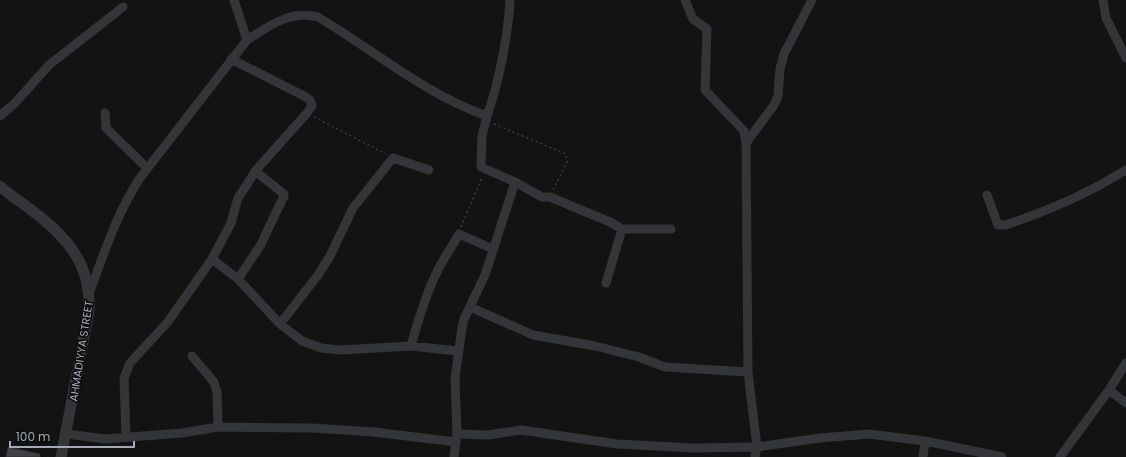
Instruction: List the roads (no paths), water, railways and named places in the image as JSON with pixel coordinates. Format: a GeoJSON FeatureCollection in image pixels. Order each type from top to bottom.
{"type":"FeatureCollection","features":[{"type":"Feature","properties":{"kind":"street"},"geometry":{"type":"LineString","coordinates":[[234,0],[247,40]]}},
{"type":"Feature","properties":{"kind":"street"},"geometry":{"type":"LineString","coordinates":[[510,0],[509,15],[496,85],[481,148],[481,167],[516,182],[542,197],[550,197],[610,222],[622,229],[671,229]]}},
{"type":"Feature","properties":{"kind":"street"},"geometry":{"type":"LineString","coordinates":[[685,0],[693,19],[707,28],[705,90],[744,131],[746,143],[748,372],[757,447],[755,457]]}},
{"type":"Feature","properties":{"kind":"street"},"geometry":{"type":"LineString","coordinates":[[746,143],[774,105],[778,96],[780,69],[784,54],[812,0]]}},
{"type":"Feature","properties":{"kind":"street"},"geometry":{"type":"LineString","coordinates":[[1103,0],[1108,23],[1126,58]]}},
{"type":"Feature","properties":{"kind":"street"},"geometry":{"type":"LineString","coordinates":[[0,116],[15,103],[49,65],[123,7]]}},
{"type":"Feature","properties":{"kind":"street"},"geometry":{"type":"LineString","coordinates":[[90,291],[108,237],[129,194],[147,168],[247,40],[264,28],[289,17],[307,15],[318,17],[428,89],[487,118]]}},
{"type":"Feature","properties":{"kind":"street"},"geometry":{"type":"LineString","coordinates":[[126,436],[124,387],[126,370],[134,357],[168,323],[212,259],[231,224],[235,203],[255,171],[312,106],[310,100],[231,59]]}},
{"type":"Feature","properties":{"kind":"street"},"geometry":{"type":"LineString","coordinates":[[105,113],[106,128],[147,168]]}},
{"type":"Feature","properties":{"kind":"street"},"geometry":{"type":"LineString","coordinates":[[280,324],[318,275],[330,256],[353,208],[393,158],[429,170]]}},
{"type":"Feature","properties":{"kind":"street"},"geometry":{"type":"LineString","coordinates":[[986,195],[998,225],[1005,225],[1048,211],[1106,182],[1126,170]]}},
{"type":"Feature","properties":{"kind":"street"},"geometry":{"type":"LineString","coordinates":[[238,279],[260,246],[284,196],[284,194],[255,171]]}},
{"type":"Feature","properties":{"kind":"street"},"geometry":{"type":"LineString","coordinates":[[454,457],[456,438],[455,378],[464,319],[485,275],[516,182]]}},
{"type":"Feature","properties":{"kind":"street","name":"AHMADIYYA STREET"},"geometry":{"type":"LineString","coordinates":[[0,186],[57,231],[73,250],[86,276],[90,291],[90,311],[61,457]]}},
{"type":"Feature","properties":{"kind":"street"},"geometry":{"type":"LineString","coordinates":[[606,283],[622,229]]}},
{"type":"Feature","properties":{"kind":"street"},"geometry":{"type":"LineString","coordinates":[[412,346],[418,317],[428,292],[436,273],[458,234],[493,249]]}},
{"type":"Feature","properties":{"kind":"street"},"geometry":{"type":"LineString","coordinates":[[212,259],[238,279],[280,324],[302,341],[320,348],[340,350],[412,346],[458,351]]}},
{"type":"Feature","properties":{"kind":"street"},"geometry":{"type":"LineString","coordinates":[[470,307],[534,335],[602,348],[639,357],[665,367],[748,372]]}},
{"type":"Feature","properties":{"kind":"street"},"geometry":{"type":"LineString","coordinates":[[192,356],[214,382],[218,392],[218,427]]}},
{"type":"Feature","properties":{"kind":"street"},"geometry":{"type":"LineString","coordinates":[[1060,457],[1109,390],[1126,363]]}},
{"type":"Feature","properties":{"kind":"street"},"geometry":{"type":"LineString","coordinates":[[1109,390],[1126,403]]}},
{"type":"Feature","properties":{"kind":"street"},"geometry":{"type":"LineString","coordinates":[[66,434],[100,439],[182,433],[218,427],[312,428],[456,438],[521,430],[617,444],[694,448],[757,447],[820,438],[869,434],[925,441],[1002,457]]}},
{"type":"Feature","properties":{"kind":"street"},"geometry":{"type":"LineString","coordinates":[[924,457],[925,441]]}}]}
